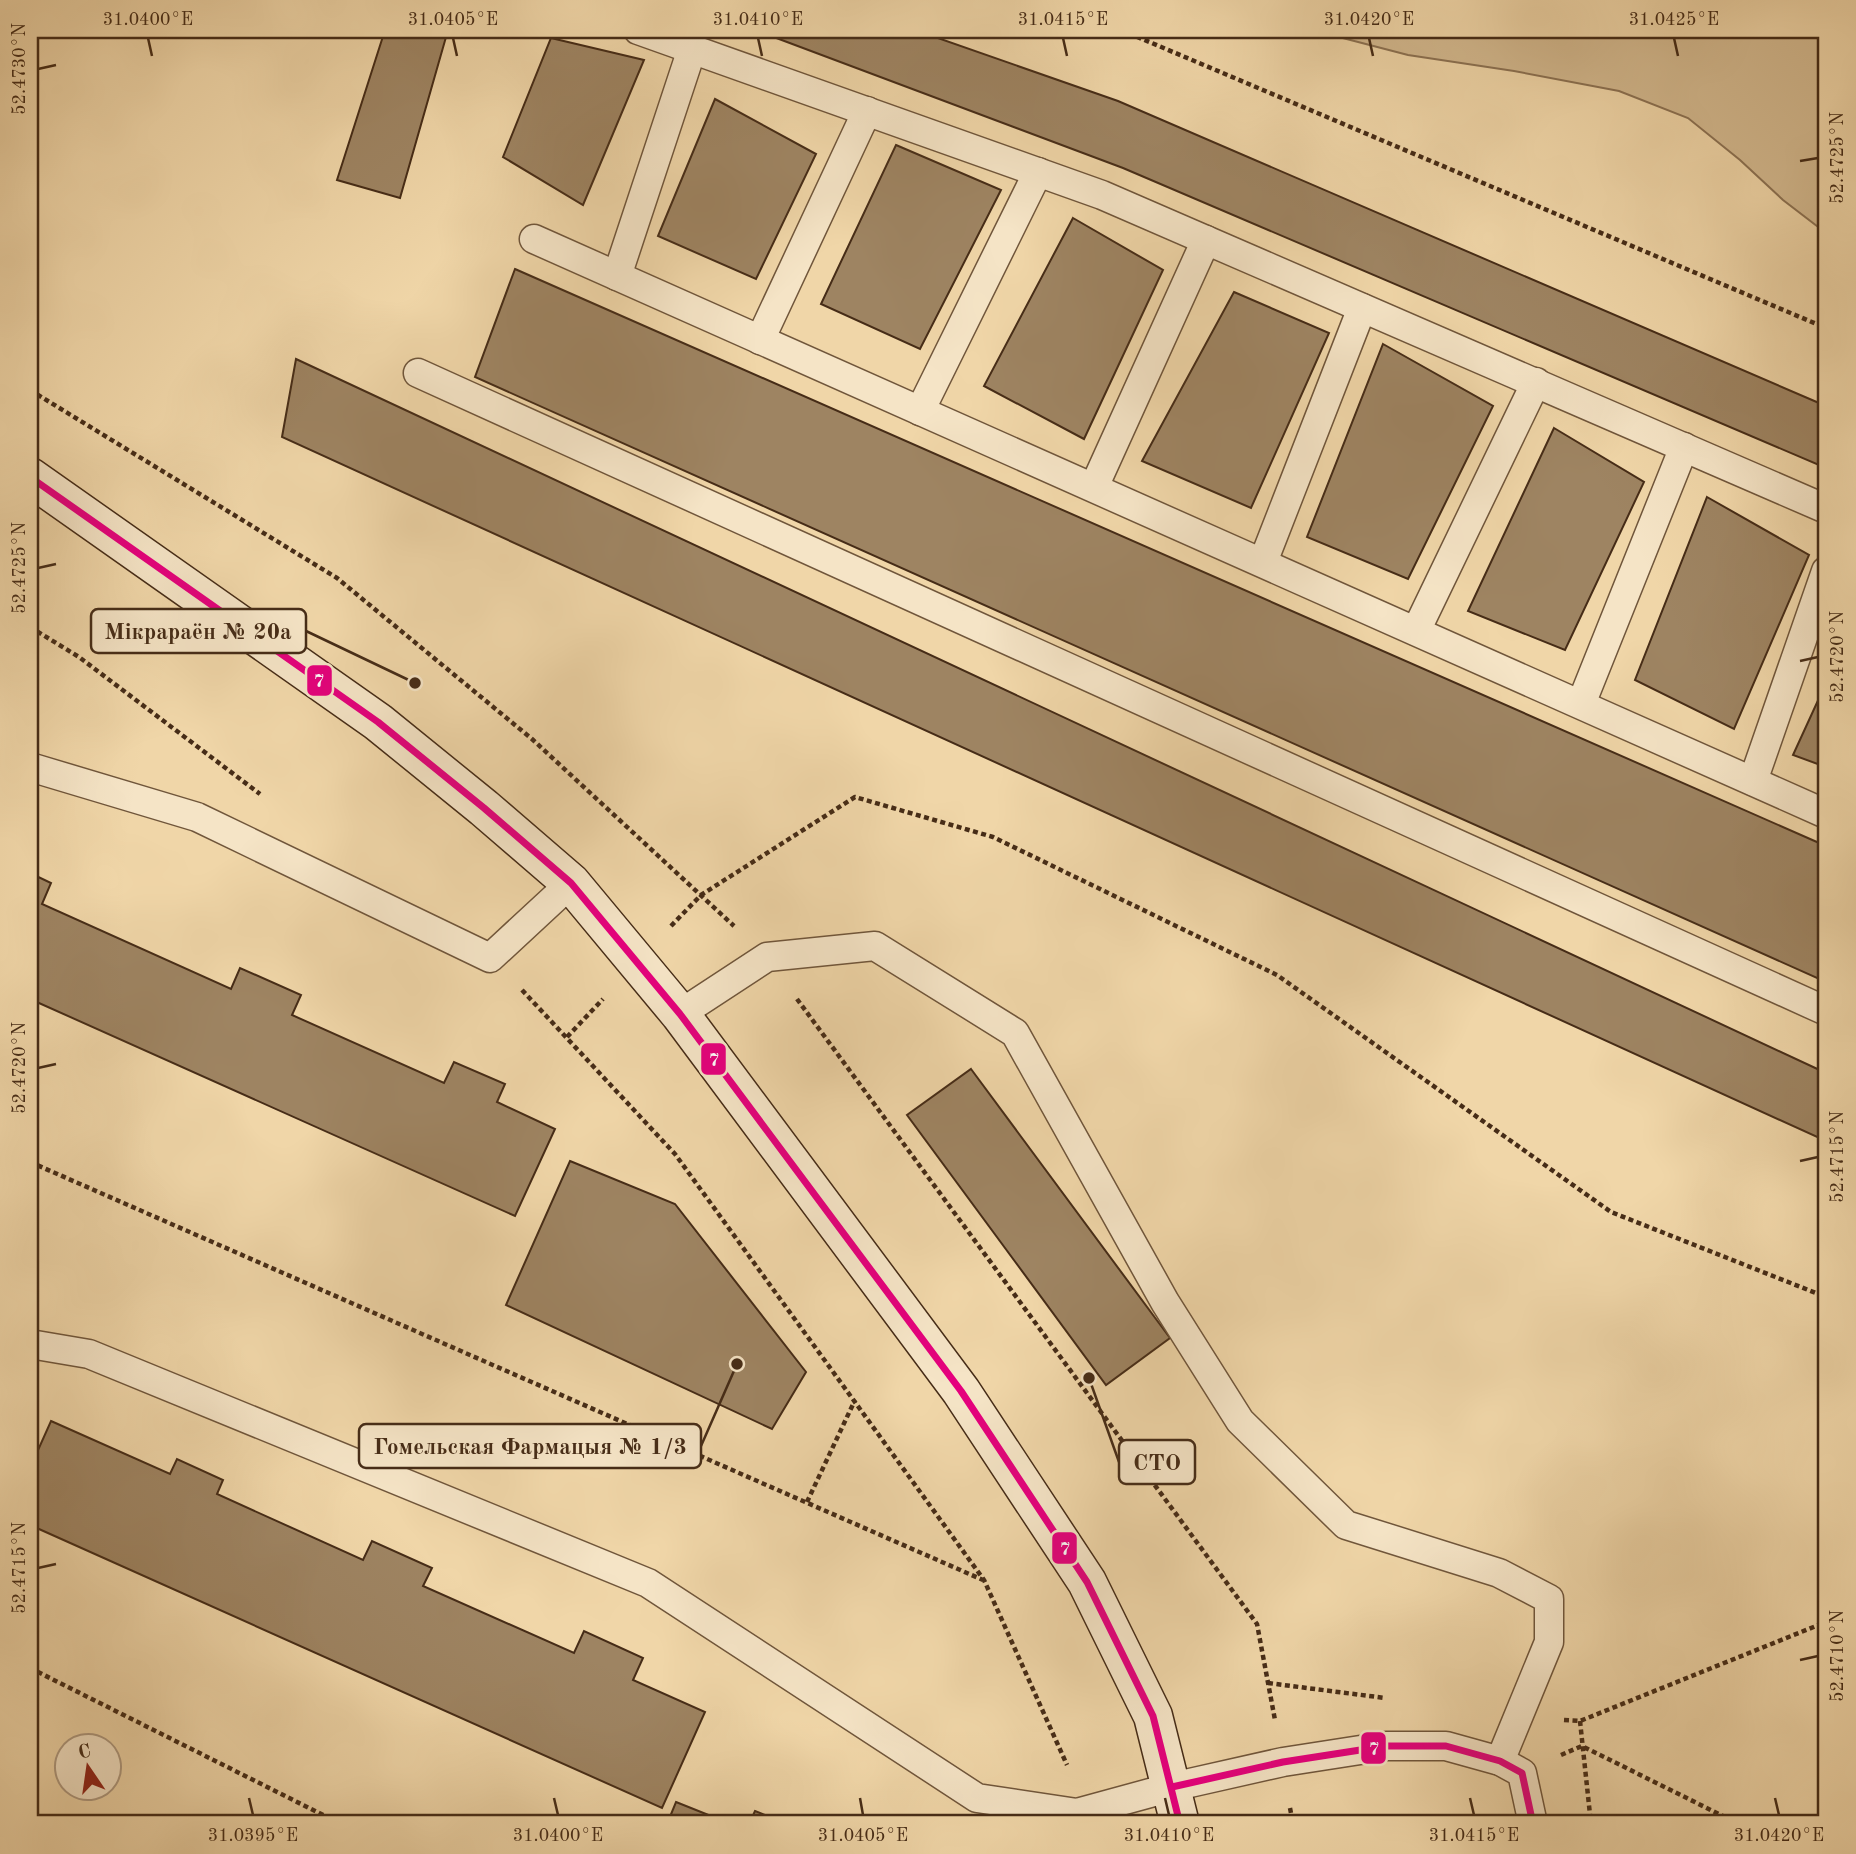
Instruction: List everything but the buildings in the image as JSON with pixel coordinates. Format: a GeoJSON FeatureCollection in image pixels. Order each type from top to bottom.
{"type":"FeatureCollection","features":[{"type":"Feature","properties":{"kind":"street"},"geometry":{"type":"LineString","coordinates":[[30,477],[378,722],[571,883],[680,1014],[961,1391],[1087,1582],[1153,1716],[1180,1824]]}},
{"type":"Feature","properties":{"kind":"lane"},"geometry":{"type":"LineString","coordinates":[[638,30],[1102,195],[1826,509]]}},
{"type":"Feature","properties":{"kind":"lane"},"geometry":{"type":"LineString","coordinates":[[617,276],[692,49]]}},
{"type":"Feature","properties":{"kind":"lane"},"geometry":{"type":"LineString","coordinates":[[760,340],[867,111]]}},
{"type":"Feature","properties":{"kind":"lane"},"geometry":{"type":"LineString","coordinates":[[920,411],[1038,172]]}},
{"type":"Feature","properties":{"kind":"lane"},"geometry":{"type":"LineString","coordinates":[[534,239],[1826,814]]}},
{"type":"Feature","properties":{"kind":"lane"},"geometry":{"type":"LineString","coordinates":[[1094,488],[1206,240]]}},
{"type":"Feature","properties":{"kind":"lane"},"geometry":{"type":"LineString","coordinates":[[1262,562],[1362,308]]}},
{"type":"Feature","properties":{"kind":"lane"},"geometry":{"type":"LineString","coordinates":[[418,373],[1826,1011]]}},
{"type":"Feature","properties":{"kind":"lane"},"geometry":{"type":"LineString","coordinates":[[1416,631],[1536,382]]}},
{"type":"Feature","properties":{"kind":"lane"},"geometry":{"type":"LineString","coordinates":[[1581,704],[1684,447]]}},
{"type":"Feature","properties":{"kind":"lane"},"geometry":{"type":"LineString","coordinates":[[1753,781],[1826,571]]}},
{"type":"Feature","properties":{"kind":"lane"},"geometry":{"type":"LineString","coordinates":[[30,766],[197,817],[490,958],[571,883]]}},
{"type":"Feature","properties":{"kind":"lane"},"geometry":{"type":"LineString","coordinates":[[680,1014],[766,957],[875,946],[1016,1033],[1166,1302],[1240,1421],[1346,1525],[1499,1573],[1549,1599],[1549,1643],[1511,1767],[1533,1824]]}},
{"type":"Feature","properties":{"kind":"lane"},"geometry":{"type":"LineString","coordinates":[[30,1344],[89,1354],[648,1583],[977,1798],[1077,1813],[1172,1787],[1283,1762],[1386,1746],[1446,1746],[1511,1767]]}},
{"type":"Feature","properties":{"kind":"path"},"geometry":{"type":"LineString","coordinates":[[1121,30],[1826,328]]}},
{"type":"Feature","properties":{"kind":"path"},"geometry":{"type":"LineString","coordinates":[[30,627],[79,657],[266,799]]}},
{"type":"Feature","properties":{"kind":"path"},"geometry":{"type":"LineString","coordinates":[[701,895],[855,797],[993,837],[1277,975],[1611,1213],[1826,1297]]}},
{"type":"Feature","properties":{"kind":"path"},"geometry":{"type":"LineString","coordinates":[[490,958],[675,1154],[984,1580],[1071,1775],[1077,1813]]}},
{"type":"Feature","properties":{"kind":"path"},"geometry":{"type":"LineString","coordinates":[[30,1162],[984,1580]]}},
{"type":"Feature","properties":{"kind":"path"},"geometry":{"type":"LineString","coordinates":[[807,1502],[855,1400]]}},
{"type":"Feature","properties":{"kind":"path"},"geometry":{"type":"LineString","coordinates":[[1257,1624],[1275,1721]]}},
{"type":"Feature","properties":{"kind":"path"},"geometry":{"type":"LineString","coordinates":[[30,1668],[341,1824]]}},
{"type":"Feature","properties":{"kind":"path"},"geometry":{"type":"LineString","coordinates":[[1580,1721],[1591,1824]]}},
{"type":"Feature","properties":{"kind":"path"},"geometry":{"type":"LineString","coordinates":[[1511,1767],[1581,1746],[1739,1824]]}},
{"type":"Feature","properties":{"kind":"shaded area"},"geometry":{"type":"Polygon","coordinates":[[[1312,30],[1826,30],[1826,233],[1783,200],[1740,160],[1688,118],[1619,91],[1408,55],[1312,30]]]}},
{"type":"Feature","properties":{"kind":"transit line","name":"7"},"geometry":{"type":"LineString","coordinates":[[30,477],[378,722],[571,883],[680,1014],[961,1391],[1087,1582],[1153,1716],[1180,1824]]}},
{"type":"Feature","properties":{"kind":"transit line","name":"7"},"geometry":{"type":"LineString","coordinates":[[1172,1787],[1283,1762],[1386,1746],[1446,1746],[1500,1761],[1522,1773],[1533,1824]]}},
{"type":"Feature","properties":{"kind":"place","name":"Мікрараён № 20а"},"geometry":{"type":"Point","coordinates":[415,683]}},
{"type":"Feature","properties":{"kind":"place","name":"Гомельская Фармацыя № 1/3"},"geometry":{"type":"Point","coordinates":[737,1364]}},
{"type":"Feature","properties":{"kind":"place","name":"СТО"},"geometry":{"type":"Point","coordinates":[1089,1378]}}]}
